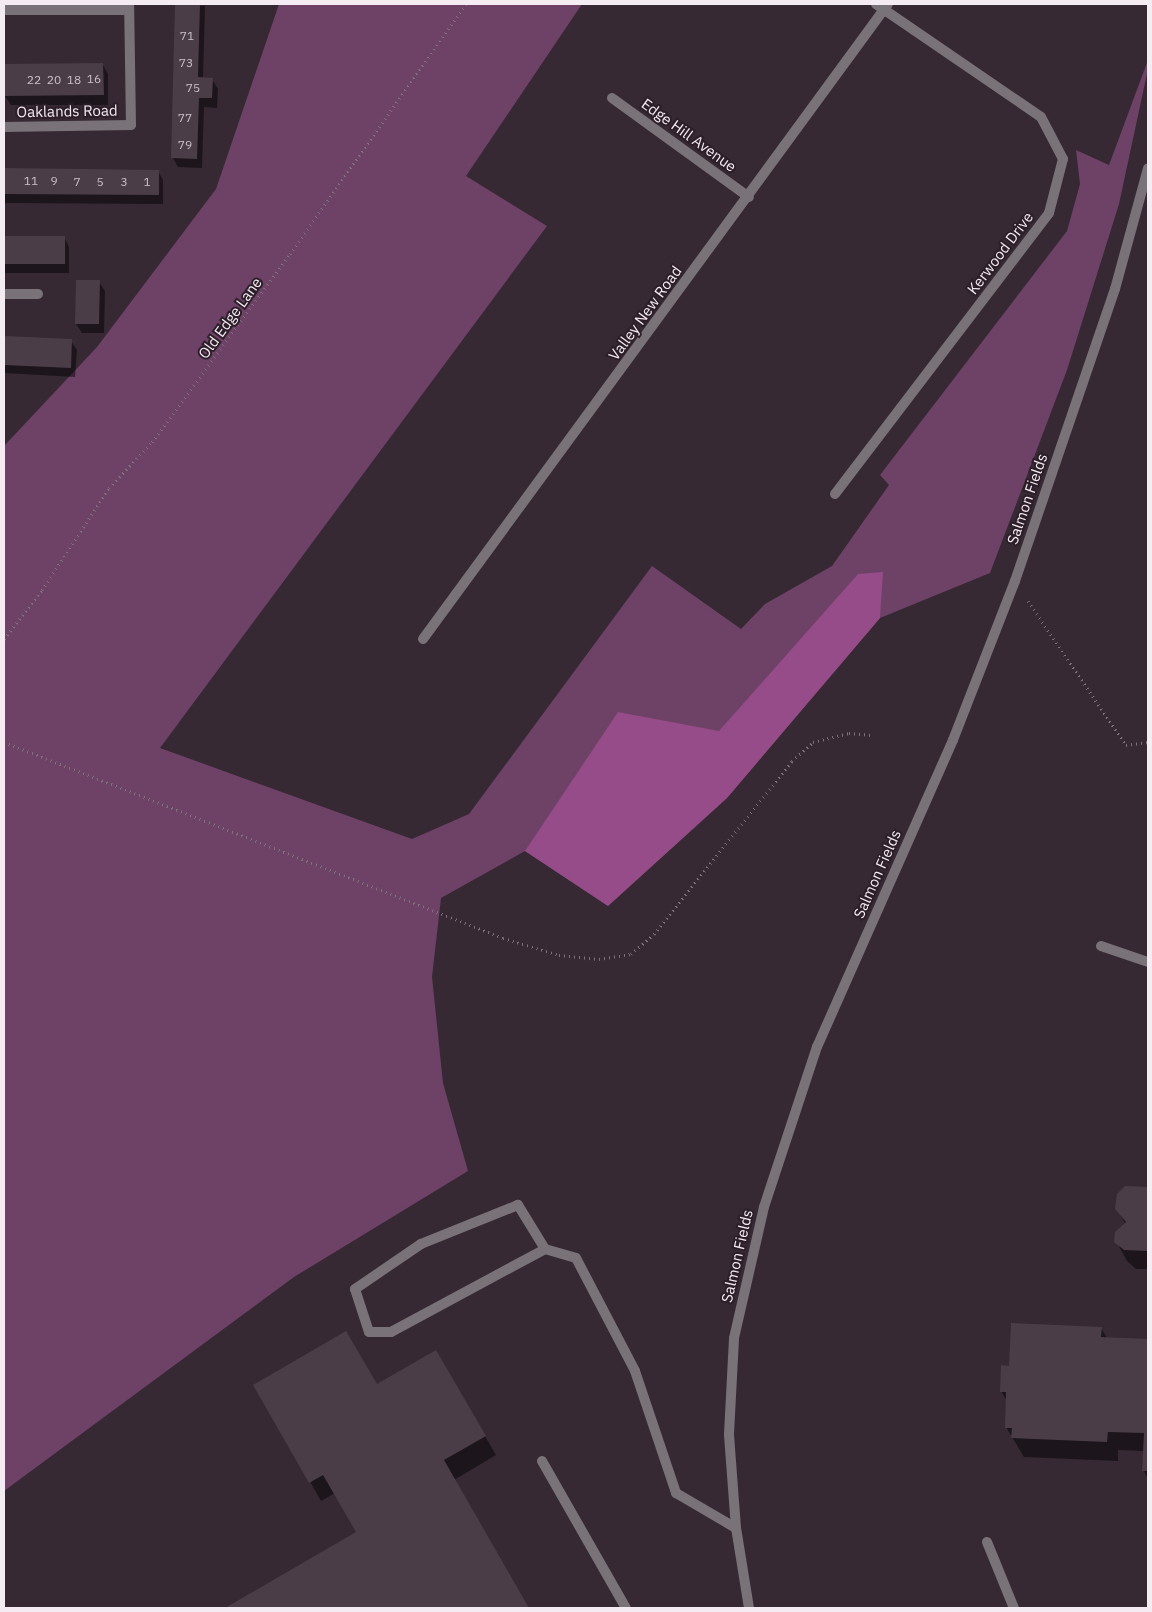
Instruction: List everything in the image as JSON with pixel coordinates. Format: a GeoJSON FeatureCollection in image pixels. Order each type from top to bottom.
{"type":"FeatureCollection","features":[{"type":"Feature","properties":{"kind":"street","name":"Kerwood Drive"},"geometry":{"type":"LineString","coordinates":[[835,494],[1050,213],[1063,159],[1041,117],[887,7],[876,4]]}},
{"type":"Feature","properties":{"kind":"street"},"geometry":{"type":"LineString","coordinates":[[4,10],[129,7]]}},
{"type":"Feature","properties":{"kind":"street","name":"Oaklands Road"},"geometry":{"type":"LineString","coordinates":[[4,127],[131,125],[129,7]]}},
{"type":"Feature","properties":{"kind":"street","name":"Valley New Road"},"geometry":{"type":"LineString","coordinates":[[423,639],[887,7]]}},
{"type":"Feature","properties":{"kind":"street","name":"Edge Hill Avenue"},"geometry":{"type":"LineString","coordinates":[[612,98],[749,197]]}},
{"type":"Feature","properties":{"kind":"street","name":"Salmon Fields"},"geometry":{"type":"LineString","coordinates":[[749,1608],[736,1528],[729,1434],[734,1338],[764,1206],[817,1048],[952,740],[1015,581],[1115,289],[1148,168]]}},
{"type":"Feature","properties":{"kind":"street"},"geometry":{"type":"LineString","coordinates":[[4,294],[38,294]]}},
{"type":"Feature","properties":{"kind":"street"},"geometry":{"type":"LineString","coordinates":[[1101,946],[1148,962]]}},
{"type":"Feature","properties":{"kind":"street"},"geometry":{"type":"LineString","coordinates":[[545,1249],[391,1332],[369,1332],[355,1290],[421,1244],[518,1205],[545,1249],[576,1258],[634,1371],[676,1493],[736,1528]]}},
{"type":"Feature","properties":{"kind":"street"},"geometry":{"type":"LineString","coordinates":[[542,1461],[626,1608]]}},
{"type":"Feature","properties":{"kind":"street"},"geometry":{"type":"LineString","coordinates":[[987,1542],[1014,1608]]}},
{"type":"Feature","properties":{"kind":"path","name":"Old Edge Lane"},"geometry":{"type":"LineString","coordinates":[[4,639],[42,590],[109,488],[152,442],[290,254],[466,4]]}},
{"type":"Feature","properties":{"kind":"path"},"geometry":{"type":"LineString","coordinates":[[1015,581],[1126,745],[1148,742]]}},
{"type":"Feature","properties":{"kind":"path"},"geometry":{"type":"LineString","coordinates":[[4,742],[503,938],[559,955],[599,959],[630,954],[654,934],[792,761],[813,742],[849,733],[872,736]]}},
{"type":"Feature","properties":{"kind":"shaded area"},"geometry":{"type":"Polygon","coordinates":[[[279,4],[582,4],[466,176],[547,226],[160,748],[412,839],[469,814],[652,566],[741,629],[765,604],[832,566],[889,485],[880,475],[1067,231],[1080,184],[1076,150],[1109,165],[1148,60],[1148,69],[1119,204],[1067,370],[990,573],[880,618],[727,798],[608,906],[525,851],[441,898],[432,977],[443,1083],[468,1171],[294,1277],[4,1491],[4,446],[97,347],[216,189],[279,4]]]}},
{"type":"Feature","properties":{"kind":"shaded area"},"geometry":{"type":"Polygon","coordinates":[[[883,572],[880,618],[727,798],[608,906],[525,851],[618,712],[719,731],[858,574],[883,572]]]}},
{"type":"Feature","properties":{"kind":"building"},"geometry":{"type":"Polygon","coordinates":[[[175,4],[200,4],[198,77],[213,78],[212,98],[199,98],[197,159],[171,158],[175,4]]]}},
{"type":"Feature","properties":{"kind":"building"},"geometry":{"type":"Polygon","coordinates":[[[103,63],[104,95],[4,96],[4,64],[103,63]]]}},
{"type":"Feature","properties":{"kind":"building"},"geometry":{"type":"Polygon","coordinates":[[[4,168],[159,170],[159,195],[4,194],[4,168]]]}},
{"type":"Feature","properties":{"kind":"building"},"geometry":{"type":"Polygon","coordinates":[[[4,236],[65,236],[65,264],[4,264],[4,236]]]}},
{"type":"Feature","properties":{"kind":"building"},"geometry":{"type":"Polygon","coordinates":[[[76,280],[100,280],[99,324],[75,324],[76,280]]]}},
{"type":"Feature","properties":{"kind":"building"},"geometry":{"type":"Polygon","coordinates":[[[4,336],[72,339],[71,368],[4,365],[4,336]]]}},
{"type":"Feature","properties":{"kind":"building"},"geometry":{"type":"Polygon","coordinates":[[[1125,1186],[1148,1187],[1148,1251],[1124,1250],[1114,1242],[1115,1232],[1126,1222],[1115,1209],[1117,1194],[1125,1186]]]}},
{"type":"Feature","properties":{"kind":"building"},"geometry":{"type":"Polygon","coordinates":[[[1011,1323],[1102,1327],[1101,1337],[1148,1339],[1148,1471],[1142,1471],[1144,1433],[1108,1432],[1107,1442],[1011,1438],[1012,1428],[1005,1428],[1006,1392],[1000,1392],[1001,1365],[1009,1366],[1011,1323]]]}},
{"type":"Feature","properties":{"kind":"building"},"geometry":{"type":"Polygon","coordinates":[[[346,1331],[377,1384],[436,1350],[486,1436],[444,1460],[529,1608],[225,1608],[356,1532],[323,1475],[309,1483],[253,1385],[346,1331]]]}}]}
